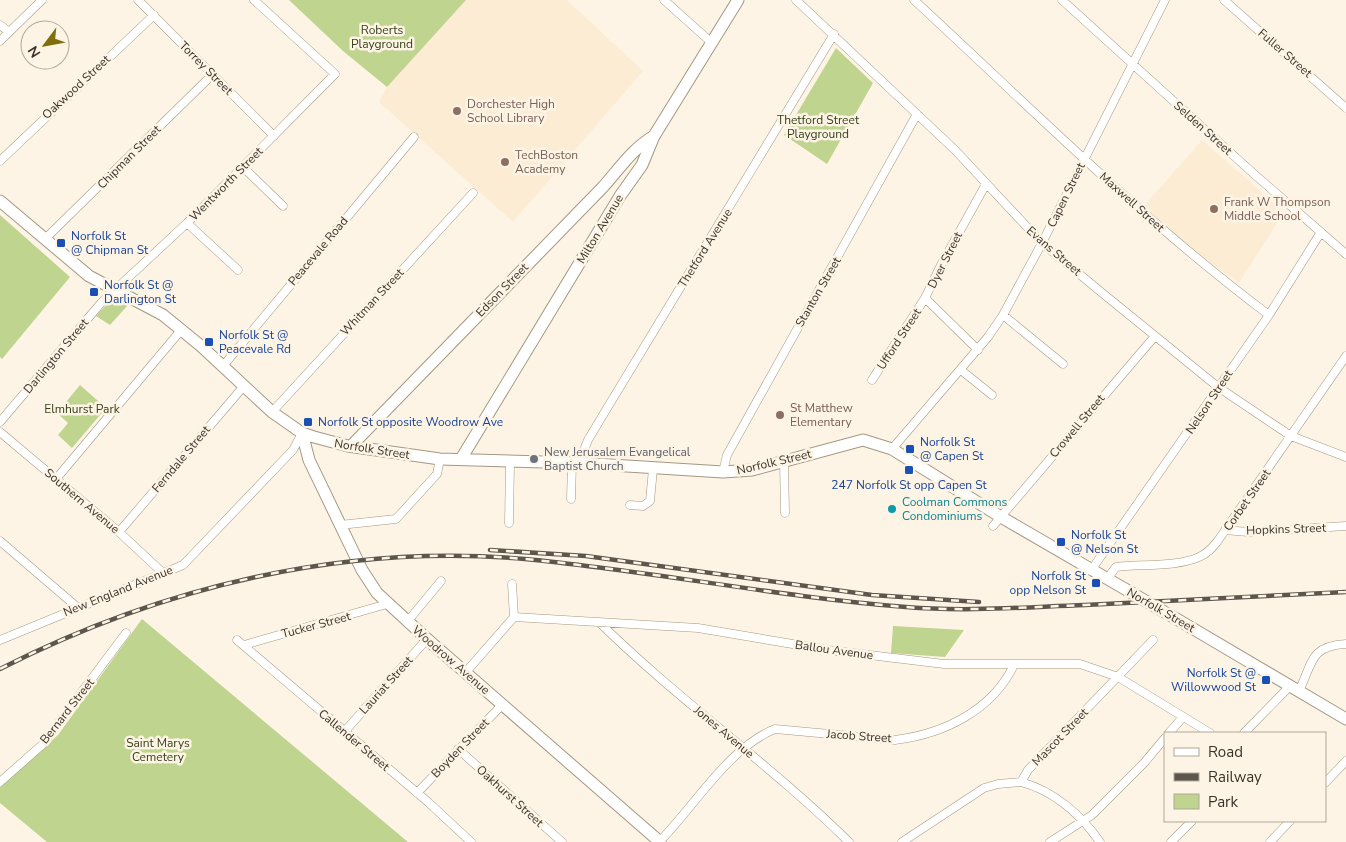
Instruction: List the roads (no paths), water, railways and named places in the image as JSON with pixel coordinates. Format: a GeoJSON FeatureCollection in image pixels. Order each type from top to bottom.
{"type":"FeatureCollection","features":[{"type":"Feature","properties":{"kind":"street"},"geometry":{"type":"LineString","coordinates":[[0,40],[42,0]]}},
{"type":"Feature","properties":{"kind":"street","name":"Torrey Street"},"geometry":{"type":"LineString","coordinates":[[138,0],[274,136]]}},
{"type":"Feature","properties":{"kind":"street","name":"Wentworth Street"},"geometry":{"type":"LineString","coordinates":[[114,291],[187,223],[335,74],[254,0]]}},
{"type":"Feature","properties":{"kind":"street"},"geometry":{"type":"LineString","coordinates":[[664,0],[712,43]]}},
{"type":"Feature","properties":{"kind":"street","name":"Milton Avenue"},"geometry":{"type":"LineString","coordinates":[[461,459],[620,196],[642,165],[654,136],[738,0]]}},
{"type":"Feature","properties":{"kind":"street","name":"Evans Street"},"geometry":{"type":"LineString","coordinates":[[796,0],[917,114],[1042,243],[1218,387],[1290,436],[1346,458]]}},
{"type":"Feature","properties":{"kind":"street","name":"Maxwell Street"},"geometry":{"type":"LineString","coordinates":[[914,0],[1173,240],[1269,314]]}},
{"type":"Feature","properties":{"kind":"street","name":"Selden Street"},"geometry":{"type":"LineString","coordinates":[[1062,0],[1346,254]]}},
{"type":"Feature","properties":{"kind":"street","name":"Capen Street"},"geometry":{"type":"LineString","coordinates":[[892,449],[978,350],[1003,315],[1042,243],[1165,0]]}},
{"type":"Feature","properties":{"kind":"street","name":"Fuller Street"},"geometry":{"type":"LineString","coordinates":[[1224,0],[1346,108]]}},
{"type":"Feature","properties":{"kind":"street","name":"Oakwood Street"},"geometry":{"type":"LineString","coordinates":[[0,161],[154,15]]}},
{"type":"Feature","properties":{"kind":"street"},"geometry":{"type":"LineString","coordinates":[[0,25],[9,32]]}},
{"type":"Feature","properties":{"kind":"street","name":"Thetford Avenue"},"geometry":{"type":"LineString","coordinates":[[571,498],[576,463],[588,440],[834,34]]}},
{"type":"Feature","properties":{"kind":"street","name":"Chipman Street"},"geometry":{"type":"LineString","coordinates":[[45,239],[213,74]]}},
{"type":"Feature","properties":{"kind":"street","name":"Stanton Street"},"geometry":{"type":"LineString","coordinates":[[723,472],[727,455],[917,114]]}},
{"type":"Feature","properties":{"kind":"street","name":"Edson Street"},"geometry":{"type":"LineString","coordinates":[[351,446],[603,187],[627,157],[641,144],[654,136]]}},
{"type":"Feature","properties":{"kind":"street","name":"Peacevale Road"},"geometry":{"type":"LineString","coordinates":[[222,366],[414,137]]}},
{"type":"Feature","properties":{"kind":"street"},"geometry":{"type":"LineString","coordinates":[[627,157],[637,156],[642,165]]}},
{"type":"Feature","properties":{"kind":"street"},"geometry":{"type":"LineString","coordinates":[[243,166],[283,206]]}},
{"type":"Feature","properties":{"kind":"street"},"geometry":{"type":"LineString","coordinates":[[614,172],[618,182],[622,184],[630,183]]}},
{"type":"Feature","properties":{"kind":"street","name":"Dyer Street"},"geometry":{"type":"LineString","coordinates":[[978,350],[925,298],[986,184]]}},
{"type":"Feature","properties":{"kind":"street","name":"Whitman Street"},"geometry":{"type":"LineString","coordinates":[[272,412],[473,193]]}},
{"type":"Feature","properties":{"kind":"street","name":"Norfolk Street"},"geometry":{"type":"LineString","coordinates":[[0,201],[89,276],[162,315],[182,329],[272,412],[302,433],[351,446],[440,458],[576,463],[723,472],[752,470],[863,440],[892,449],[997,522],[1092,570],[1346,718]]}},
{"type":"Feature","properties":{"kind":"street"},"geometry":{"type":"LineString","coordinates":[[187,223],[238,270]]}},
{"type":"Feature","properties":{"kind":"street","name":"Nelson Street"},"geometry":{"type":"LineString","coordinates":[[1092,570],[1269,314],[1321,232]]}},
{"type":"Feature","properties":{"kind":"street","name":"Darlington Street"},"geometry":{"type":"LineString","coordinates":[[0,422],[101,303],[114,291]]}},
{"type":"Feature","properties":{"kind":"street","name":"Ufford Street"},"geometry":{"type":"LineString","coordinates":[[872,380],[925,298]]}},
{"type":"Feature","properties":{"kind":"street"},"geometry":{"type":"LineString","coordinates":[[1003,315],[1063,364]]}},
{"type":"Feature","properties":{"kind":"street"},"geometry":{"type":"LineString","coordinates":[[56,479],[182,329]]}},
{"type":"Feature","properties":{"kind":"street","name":"Crowell Street"},"geometry":{"type":"LineString","coordinates":[[997,522],[1155,336]]}},
{"type":"Feature","properties":{"kind":"street","name":"Corbet Street"},"geometry":{"type":"LineString","coordinates":[[1116,566],[1178,562],[1199,558],[1212,547],[1346,356]]}},
{"type":"Feature","properties":{"kind":"street"},"geometry":{"type":"LineString","coordinates":[[960,370],[992,395]]}},
{"type":"Feature","properties":{"kind":"street","name":"Ferndale Street"},"geometry":{"type":"LineString","coordinates":[[119,532],[244,386]]}},
{"type":"Feature","properties":{"kind":"street","name":"Southern Avenue"},"geometry":{"type":"LineString","coordinates":[[0,432],[119,532],[163,573]]}},
{"type":"Feature","properties":{"kind":"street","name":"Woodrow Avenue"},"geometry":{"type":"LineString","coordinates":[[302,433],[309,460],[340,525],[369,583],[387,604],[660,842]]}},
{"type":"Feature","properties":{"kind":"street","name":"New England Avenue"},"geometry":{"type":"LineString","coordinates":[[0,640],[183,565],[293,450],[302,433]]}},
{"type":"Feature","properties":{"kind":"street"},"geometry":{"type":"LineString","coordinates":[[340,525],[396,519],[437,474],[440,458]]}},
{"type":"Feature","properties":{"kind":"street"},"geometry":{"type":"LineString","coordinates":[[509,523],[510,462]]}},
{"type":"Feature","properties":{"kind":"street"},"geometry":{"type":"LineString","coordinates":[[784,462],[785,513]]}},
{"type":"Feature","properties":{"kind":"street"},"geometry":{"type":"LineString","coordinates":[[630,505],[643,506],[650,501],[653,469]]}},
{"type":"Feature","properties":{"kind":"street","name":"Hopkins Street"},"geometry":{"type":"LineString","coordinates":[[1225,530],[1248,532],[1346,526]]}},
{"type":"Feature","properties":{"kind":"street"},"geometry":{"type":"LineString","coordinates":[[0,541],[77,607]]}},
{"type":"Feature","properties":{"kind":"street"},"geometry":{"type":"LineString","coordinates":[[1104,554],[1109,562],[1116,566],[1107,579]]}},
{"type":"Feature","properties":{"kind":"street"},"geometry":{"type":"LineString","coordinates":[[407,622],[441,581]]}},
{"type":"Feature","properties":{"kind":"street"},"geometry":{"type":"LineString","coordinates":[[465,673],[514,617],[512,584]]}},
{"type":"Feature","properties":{"kind":"street","name":"Tucker Street"},"geometry":{"type":"LineString","coordinates":[[244,645],[387,604]]}},
{"type":"Feature","properties":{"kind":"street","name":"Ballou Avenue"},"geometry":{"type":"LineString","coordinates":[[514,617],[698,628],[819,649],[944,664],[1080,664],[1118,677],[1208,732]]}},
{"type":"Feature","properties":{"kind":"street","name":"Jones Avenue"},"geometry":{"type":"LineString","coordinates":[[599,622],[622,646],[849,842]]}},
{"type":"Feature","properties":{"kind":"street","name":"Bernard Street"},"geometry":{"type":"LineString","coordinates":[[0,782],[47,738],[126,633]]}},
{"type":"Feature","properties":{"kind":"street","name":"Lauriat Street"},"geometry":{"type":"LineString","coordinates":[[344,731],[427,639]]}},
{"type":"Feature","properties":{"kind":"street","name":"Callender Street"},"geometry":{"type":"LineString","coordinates":[[237,640],[417,793],[471,842]]}},
{"type":"Feature","properties":{"kind":"street","name":"Mascot Street"},"geometry":{"type":"LineString","coordinates":[[1021,782],[1028,770],[1153,640]]}},
{"type":"Feature","properties":{"kind":"street"},"geometry":{"type":"LineString","coordinates":[[1245,732],[1295,688],[1318,651],[1324,647],[1346,644]]}},
{"type":"Feature","properties":{"kind":"street","name":"Jacob Street"},"geometry":{"type":"LineString","coordinates":[[660,842],[742,748],[761,735],[775,730],[895,740],[932,732],[972,714],[995,694],[1006,681],[1014,665]]}},
{"type":"Feature","properties":{"kind":"street","name":"Boyden Street"},"geometry":{"type":"LineString","coordinates":[[417,793],[502,705]]}},
{"type":"Feature","properties":{"kind":"street"},"geometry":{"type":"LineString","coordinates":[[1170,732],[1183,717]]}},
{"type":"Feature","properties":{"kind":"street"},"geometry":{"type":"LineString","coordinates":[[1050,842],[1085,820],[1144,763],[1164,739]]}},
{"type":"Feature","properties":{"kind":"street","name":"Oakhurst Street"},"geometry":{"type":"LineString","coordinates":[[458,749],[562,842]]}},
{"type":"Feature","properties":{"kind":"street"},"geometry":{"type":"LineString","coordinates":[[1326,783],[1346,761]]}},
{"type":"Feature","properties":{"kind":"street"},"geometry":{"type":"LineString","coordinates":[[902,842],[984,788],[998,784],[1021,782],[1043,791],[1085,820],[1100,842]]}},
{"type":"Feature","properties":{"kind":"street"},"geometry":{"type":"LineString","coordinates":[[1171,842],[1191,822]]}},
{"type":"Feature","properties":{"kind":"street"},"geometry":{"type":"LineString","coordinates":[[1270,842],[1289,822]]}},
{"type":"Feature","properties":{"kind":"railway"},"geometry":{"type":"LineString","coordinates":[[490,550],[586,556],[872,595],[979,602]]}},
{"type":"Feature","properties":{"kind":"railway"},"geometry":{"type":"LineString","coordinates":[[0,669],[61,640],[124,615],[189,594],[255,577],[321,565],[389,558],[457,556],[525,559],[620,570],[858,603],[928,608],[1018,608],[1346,592]]}},
{"type":"Feature","properties":{"kind":"place","name":"Dorchester High School Library"},"geometry":{"type":"Point","coordinates":[457,111]}},
{"type":"Feature","properties":{"kind":"place","name":"TechBoston Academy"},"geometry":{"type":"Point","coordinates":[505,162]}},
{"type":"Feature","properties":{"kind":"place","name":"Frank W Thompson Middle School"},"geometry":{"type":"Point","coordinates":[1214,209]}},
{"type":"Feature","properties":{"kind":"place","name":"Norfolk St @ Chipman St"},"geometry":{"type":"Point","coordinates":[61,243]}},
{"type":"Feature","properties":{"kind":"place","name":"Norfolk St @ Darlington St"},"geometry":{"type":"Point","coordinates":[94,292]}},
{"type":"Feature","properties":{"kind":"place","name":"Norfolk St @ Peacevale Rd"},"geometry":{"type":"Point","coordinates":[209,342]}},
{"type":"Feature","properties":{"kind":"place","name":"St Matthew Elementary"},"geometry":{"type":"Point","coordinates":[780,415]}},
{"type":"Feature","properties":{"kind":"place","name":"Norfolk St opposite Woodrow Ave"},"geometry":{"type":"Point","coordinates":[308,422]}},
{"type":"Feature","properties":{"kind":"place","name":"Norfolk St @ Capen St"},"geometry":{"type":"Point","coordinates":[910,449]}},
{"type":"Feature","properties":{"kind":"place","name":"New Jerusalem Evangelical Baptist Church"},"geometry":{"type":"Point","coordinates":[534,459]}},
{"type":"Feature","properties":{"kind":"place","name":"247 Norfolk St opp Capen St"},"geometry":{"type":"Point","coordinates":[909,470]}},
{"type":"Feature","properties":{"kind":"place","name":"Coolman Commons Condominiums"},"geometry":{"type":"Point","coordinates":[892,509]}},
{"type":"Feature","properties":{"kind":"place","name":"Norfolk St @ Nelson St"},"geometry":{"type":"Point","coordinates":[1061,542]}},
{"type":"Feature","properties":{"kind":"place","name":"Norfolk St opp Nelson St"},"geometry":{"type":"Point","coordinates":[1096,583]}},
{"type":"Feature","properties":{"kind":"place","name":"Norfolk St @ Willowwood St"},"geometry":{"type":"Point","coordinates":[1266,680]}},
{"type":"Feature","properties":{"kind":"park label","name":"Roberts Playground"},"geometry":{"type":"Point","coordinates":[382,37]}},
{"type":"Feature","properties":{"kind":"park label","name":"Thetford Street Playground"},"geometry":{"type":"Point","coordinates":[818,127]}},
{"type":"Feature","properties":{"kind":"park label","name":"Elmhurst Park"},"geometry":{"type":"Point","coordinates":[82,409]}},
{"type":"Feature","properties":{"kind":"park label","name":"Saint Marys Cemetery"},"geometry":{"type":"Point","coordinates":[158,750]}}]}
